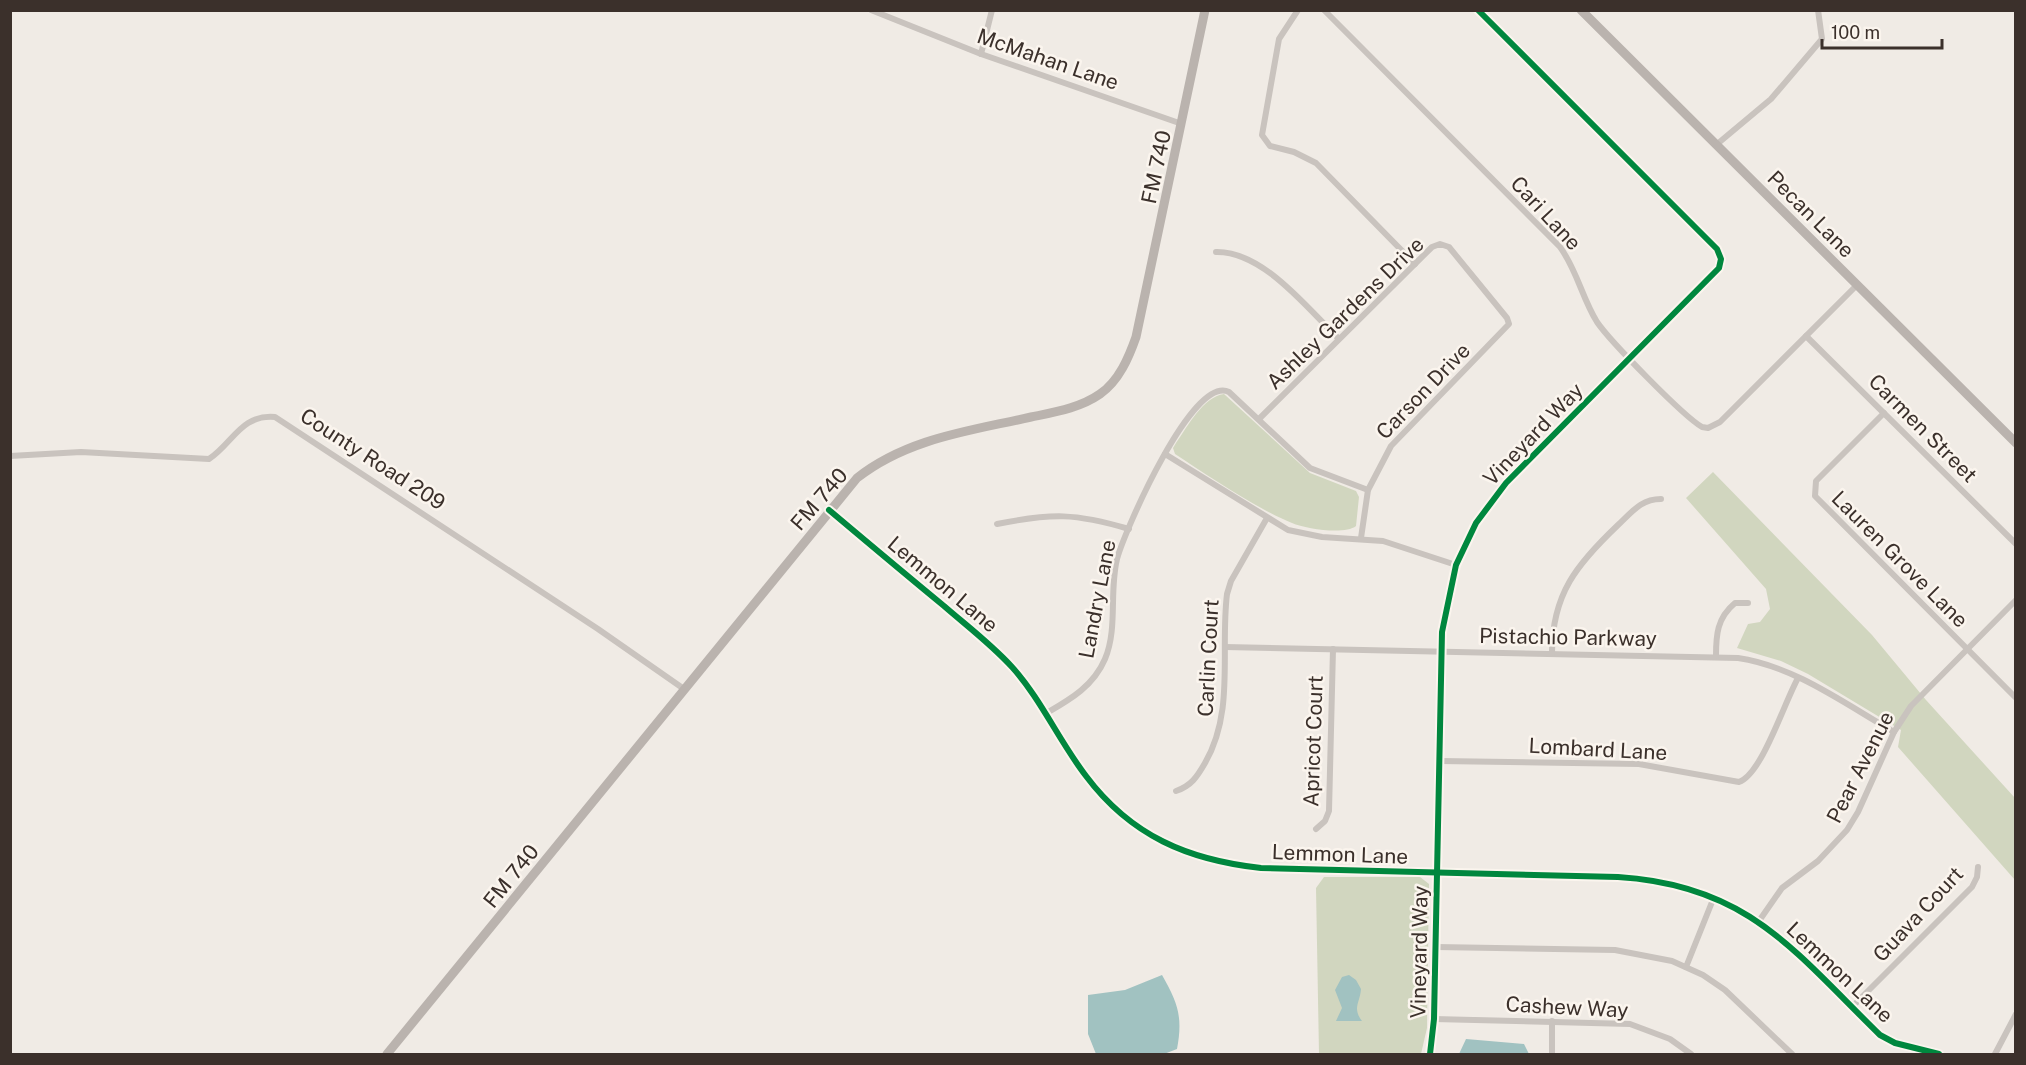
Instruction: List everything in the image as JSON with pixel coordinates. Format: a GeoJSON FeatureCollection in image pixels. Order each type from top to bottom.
{"type":"FeatureCollection","features":[{"type":"Feature","properties":{"kind":"main road","name":"FM 740"},"geometry":{"type":"LineString","coordinates":[[387,1054],[857,478],[876,463],[907,447],[1066,409],[1100,394],[1110,386],[1131,352],[1136,337],[1205,10]]}},
{"type":"Feature","properties":{"kind":"main road","name":"Pecan Lane"},"geometry":{"type":"LineString","coordinates":[[1581,10],[2016,443]]}},
{"type":"Feature","properties":{"kind":"street","name":"McMahan Lane"},"geometry":{"type":"LineString","coordinates":[[871,10],[981,54],[1182,124]]}},
{"type":"Feature","properties":{"kind":"street"},"geometry":{"type":"LineString","coordinates":[[981,54],[992,10]]}},
{"type":"Feature","properties":{"kind":"street"},"geometry":{"type":"LineString","coordinates":[[1298,10],[1279,39],[1262,135],[1270,146],[1316,163],[1415,264]]}},
{"type":"Feature","properties":{"kind":"street","name":"Cari Lane"},"geometry":{"type":"LineString","coordinates":[[1324,10],[1560,247],[1574,270],[1597,322],[1696,424],[1708,428],[1720,422],[1857,285]]}},
{"type":"Feature","properties":{"kind":"street","name":"Vineyard Way"},"geometry":{"type":"LineString","coordinates":[[1430,1054],[1434,1019],[1442,651],[1445,610],[1456,565],[1476,524],[1506,483],[1719,268],[1720,254],[1478,10]]}},
{"type":"Feature","properties":{"kind":"street"},"geometry":{"type":"LineString","coordinates":[[1716,145],[1771,99],[1822,39],[1818,10]]}},
{"type":"Feature","properties":{"kind":"street","name":"Ashley Gardens Drive"},"geometry":{"type":"LineString","coordinates":[[1259,419],[1432,247],[1445,245],[1478,282]]}},
{"type":"Feature","properties":{"kind":"street"},"geometry":{"type":"LineString","coordinates":[[1216,252],[1230,252],[1261,266],[1338,338]]}},
{"type":"Feature","properties":{"kind":"street","name":"Carson Drive"},"geometry":{"type":"LineString","coordinates":[[1361,538],[1368,490],[1383,458],[1399,436],[1508,327],[1507,318],[1478,282]]}},
{"type":"Feature","properties":{"kind":"street","name":"Carmen Street"},"geometry":{"type":"LineString","coordinates":[[1806,336],[2016,544]]}},
{"type":"Feature","properties":{"kind":"street","name":"Landry Lane"},"geometry":{"type":"LineString","coordinates":[[1045,714],[1084,689],[1100,670],[1106,657],[1111,628],[1114,577],[1142,496],[1195,410],[1217,390],[1229,392],[1311,468],[1368,490]]}},
{"type":"Feature","properties":{"kind":"street","name":"Lauren Grove Lane"},"geometry":{"type":"LineString","coordinates":[[1884,413],[1816,481],[1815,496],[2016,698]]}},
{"type":"Feature","properties":{"kind":"street","name":"County Road 209"},"geometry":{"type":"LineString","coordinates":[[10,456],[81,452],[209,459],[241,426],[265,416],[275,417],[598,628],[684,689]]}},
{"type":"Feature","properties":{"kind":"street"},"geometry":{"type":"LineString","coordinates":[[1166,454],[1267,518],[1298,533],[1361,538],[1394,544],[1456,565]]}},
{"type":"Feature","properties":{"kind":"street"},"geometry":{"type":"LineString","coordinates":[[1552,653],[1552,635],[1558,608],[1576,568],[1639,505],[1661,500]]}},
{"type":"Feature","properties":{"kind":"street","name":"Lemmon Lane"},"geometry":{"type":"LineString","coordinates":[[829,510],[997,651],[1013,668],[1086,776],[1114,808],[1145,832],[1175,848],[1217,862],[1261,868],[1647,878],[1675,883],[1714,897],[1759,921],[1781,938],[1888,1039],[1939,1054]]}},
{"type":"Feature","properties":{"kind":"street"},"geometry":{"type":"LineString","coordinates":[[997,524],[1036,516],[1066,514],[1088,517],[1129,529]]}},
{"type":"Feature","properties":{"kind":"street","name":"Carlin Court"},"geometry":{"type":"LineString","coordinates":[[1176,791],[1194,780],[1219,733],[1223,710],[1226,608],[1232,581],[1267,518]]}},
{"type":"Feature","properties":{"kind":"street","name":"Pear Avenue"},"geometry":{"type":"LineString","coordinates":[[1759,921],[1782,888],[1818,861],[1847,830],[1858,812],[1894,732],[1911,706],[2016,600]]}},
{"type":"Feature","properties":{"kind":"street"},"geometry":{"type":"LineString","coordinates":[[1716,657],[1717,630],[1723,615],[1735,603],[1748,603]]}},
{"type":"Feature","properties":{"kind":"street","name":"Pistachio Parkway"},"geometry":{"type":"LineString","coordinates":[[1225,647],[1716,657],[1762,663],[1798,678],[1894,732]]}},
{"type":"Feature","properties":{"kind":"street","name":"Apricot Court"},"geometry":{"type":"LineString","coordinates":[[1316,829],[1325,820],[1329,811],[1333,649]]}},
{"type":"Feature","properties":{"kind":"street","name":"Lombard Lane"},"geometry":{"type":"LineString","coordinates":[[1440,761],[1639,764],[1738,782],[1746,778],[1760,764],[1798,678]]}},
{"type":"Feature","properties":{"kind":"street","name":"Guava Court"},"geometry":{"type":"LineString","coordinates":[[1852,1007],[1972,887],[1977,878],[1978,867]]}},
{"type":"Feature","properties":{"kind":"street"},"geometry":{"type":"LineString","coordinates":[[1686,967],[1714,897]]}},
{"type":"Feature","properties":{"kind":"street"},"geometry":{"type":"LineString","coordinates":[[1436,947],[1615,950],[1657,957],[1686,967],[1725,990],[1792,1054]]}},
{"type":"Feature","properties":{"kind":"street"},"geometry":{"type":"LineString","coordinates":[[1995,1054],[2016,1014]]}},
{"type":"Feature","properties":{"kind":"street","name":"Cashew Way"},"geometry":{"type":"LineString","coordinates":[[1434,1019],[1617,1022],[1637,1026],[1670,1039],[1691,1054]]}},
{"type":"Feature","properties":{"kind":"street"},"geometry":{"type":"LineString","coordinates":[[1552,1021],[1552,1054]]}},
{"type":"Feature","properties":{"kind":"green space"},"geometry":{"type":"Polygon","coordinates":[[[1224,394],[1310,473],[1356,491],[1359,497],[1356,526],[1335,531],[1292,523],[1248,501],[1175,454],[1173,448],[1197,413],[1216,396],[1224,394]]]}},
{"type":"Feature","properties":{"kind":"green space"},"geometry":{"type":"Polygon","coordinates":[[[1713,472],[1872,635],[1926,700],[2015,798],[2015,880],[1898,747],[1901,730],[1808,674],[1781,661],[1737,648],[1748,624],[1760,622],[1770,609],[1766,589],[1686,498],[1713,472]]]}},
{"type":"Feature","properties":{"kind":"green space"},"geometry":{"type":"Polygon","coordinates":[[[1324,877],[1420,877],[1429,884],[1427,1028],[1421,1054],[1319,1054],[1316,888],[1324,877]]]}},
{"type":"Feature","properties":{"kind":"water"},"geometry":{"type":"Polygon","coordinates":[[[1162,975],[1178,1010],[1177,1049],[1164,1054],[1096,1054],[1088,1034],[1088,995],[1125,990],[1162,975]]]}},
{"type":"Feature","properties":{"kind":"water"},"geometry":{"type":"Polygon","coordinates":[[[1349,975],[1356,980],[1361,989],[1357,1012],[1362,1021],[1336,1021],[1342,1008],[1335,990],[1342,977],[1349,975]]]}},
{"type":"Feature","properties":{"kind":"water"},"geometry":{"type":"Polygon","coordinates":[[[1466,1039],[1524,1044],[1529,1054],[1459,1054],[1466,1039]]]}},
{"type":"Feature","properties":{"kind":"cycle path"},"geometry":{"type":"LineString","coordinates":[[1430,1054],[1434,1019],[1442,632],[1456,565],[1476,523],[1506,483],[1719,268],[1721,259],[1717,249],[1478,10]]}},
{"type":"Feature","properties":{"kind":"cycle path"},"geometry":{"type":"LineString","coordinates":[[829,510],[979,635],[1004,659],[1022,679],[1076,763],[1103,797],[1122,815],[1163,842],[1209,859],[1261,868],[1618,877],[1663,883],[1702,893],[1735,908],[1766,927],[1794,950],[1880,1035],[1895,1043],[1939,1054]]}}]}
